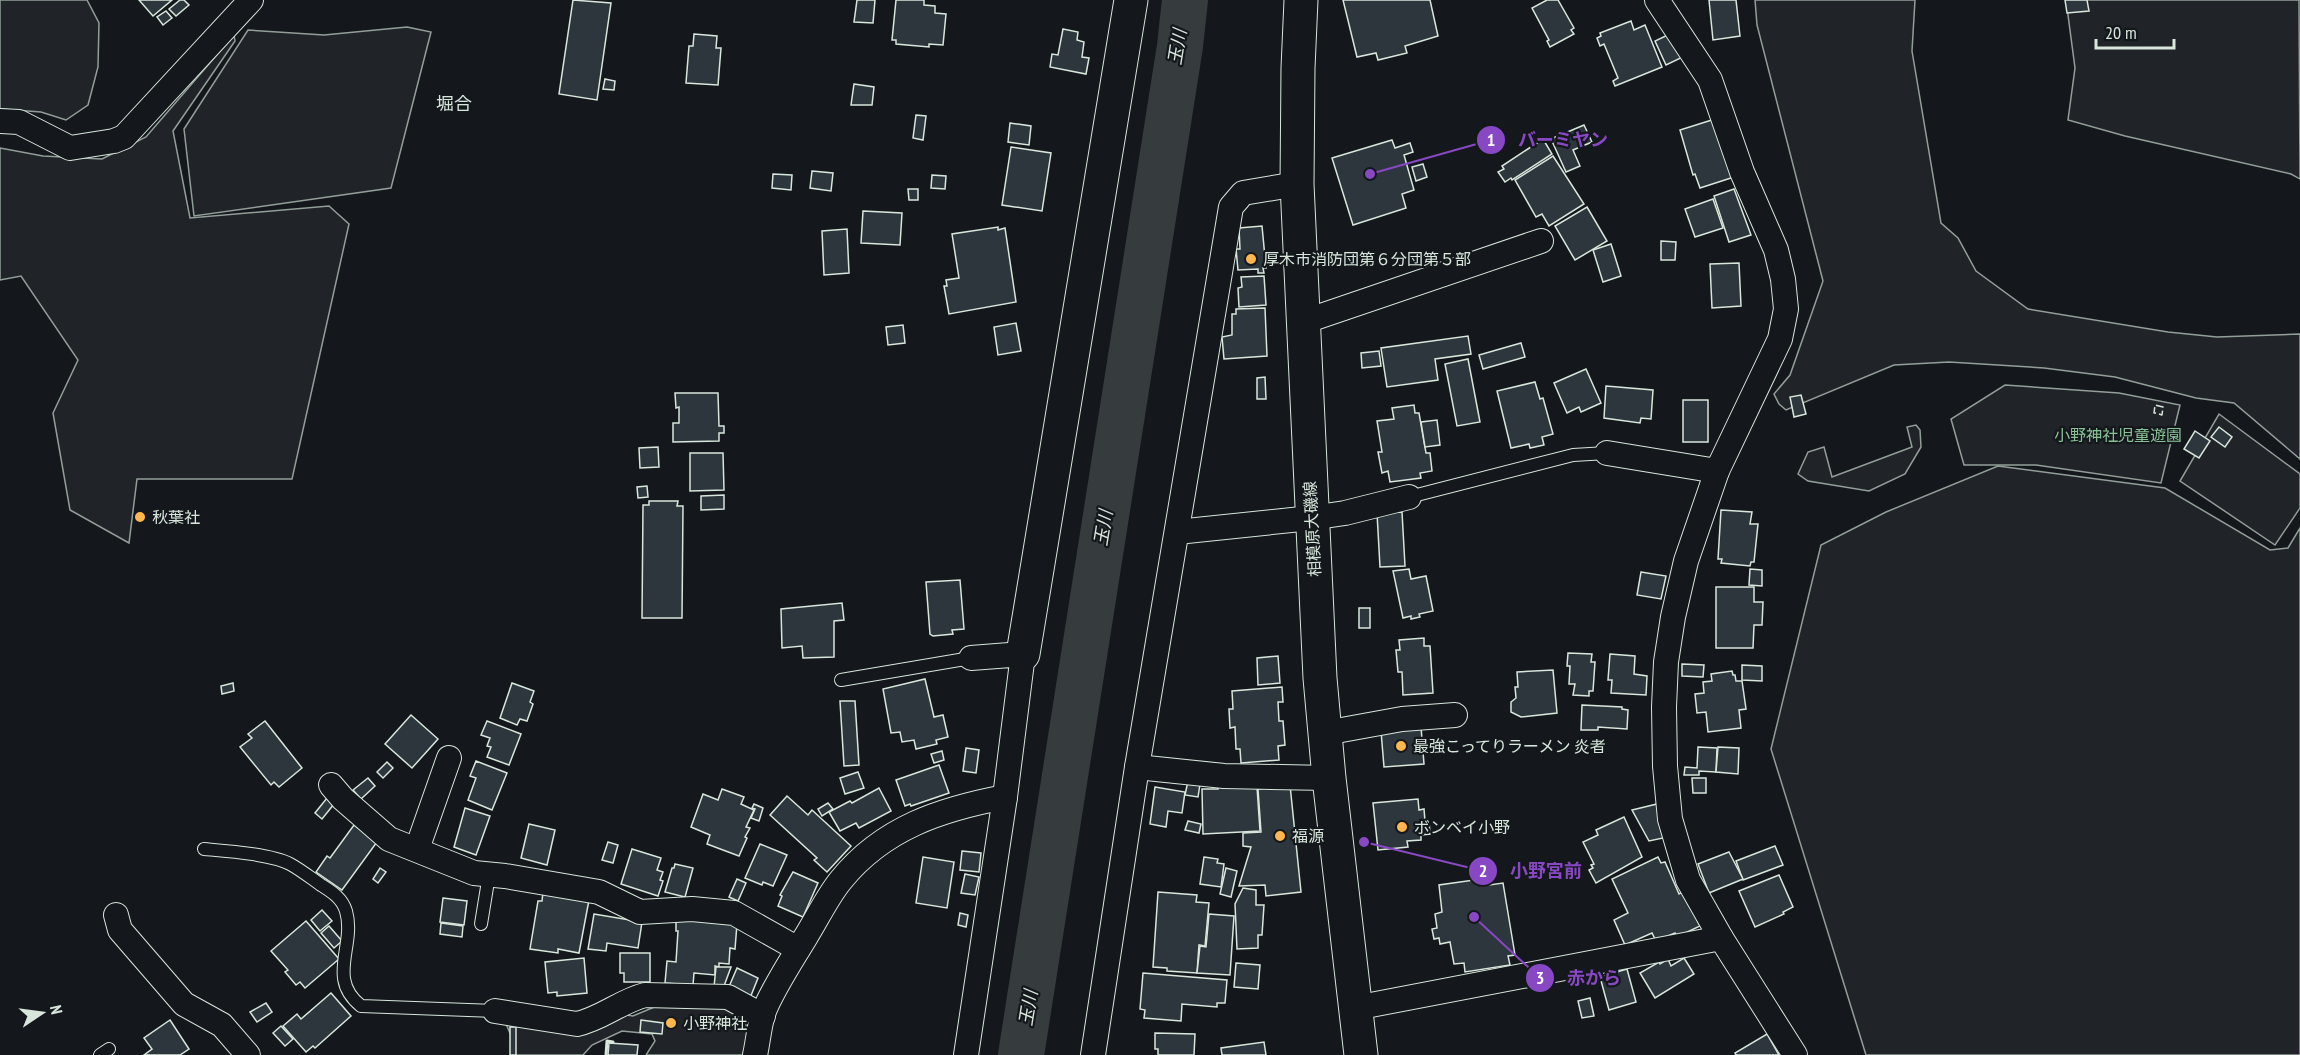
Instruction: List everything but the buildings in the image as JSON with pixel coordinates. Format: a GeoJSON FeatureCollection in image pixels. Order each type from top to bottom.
{"type":"FeatureCollection","features":[{"type":"Feature","properties":{"kind":"main road"},"geometry":{"type":"LineString","coordinates":[[1023,654],[1130,0]]}},
{"type":"Feature","properties":{"kind":"main road","name":"相模原大磯線"},"geometry":{"type":"LineString","coordinates":[[1301,0],[1297,184],[1320,678],[1329,778],[1361,1055]]}},
{"type":"Feature","properties":{"kind":"street"},"geometry":{"type":"LineString","coordinates":[[0,121],[19,122],[70,148],[114,141],[124,137],[251,0]]}},
{"type":"Feature","properties":{"kind":"street"},"geometry":{"type":"LineString","coordinates":[[1657,0],[1706,72],[1742,172],[1776,250],[1783,279],[1786,309],[1780,339],[1717,471],[1686,561],[1673,617],[1666,662],[1664,707],[1665,766],[1670,819],[1688,880],[1721,938],[1795,1055]]}},
{"type":"Feature","properties":{"kind":"street"},"geometry":{"type":"LineString","coordinates":[[1093,1055],[1137,767],[1231,207],[1243,192],[1297,184]]}},
{"type":"Feature","properties":{"kind":"street"},"geometry":{"type":"LineString","coordinates":[[1303,322],[1541,241]]}},
{"type":"Feature","properties":{"kind":"street"},"geometry":{"type":"LineString","coordinates":[[1606,453],[1717,471]]}},
{"type":"Feature","properties":{"kind":"street"},"geometry":{"type":"LineString","coordinates":[[1177,532],[1345,513],[1409,497]]}},
{"type":"Feature","properties":{"kind":"street"},"geometry":{"type":"LineString","coordinates":[[966,1055],[1005,797],[1023,654],[971,658]]}},
{"type":"Feature","properties":{"kind":"street"},"geometry":{"type":"LineString","coordinates":[[1325,733],[1402,719],[1455,715]]}},
{"type":"Feature","properties":{"kind":"street"},"geometry":{"type":"LineString","coordinates":[[417,849],[449,758]]}},
{"type":"Feature","properties":{"kind":"street"},"geometry":{"type":"LineString","coordinates":[[1137,767],[1224,776],[1329,778]]}},
{"type":"Feature","properties":{"kind":"street"},"geometry":{"type":"LineString","coordinates":[[331,784],[344,799],[389,839],[474,873],[599,892],[640,912],[692,909],[734,913],[798,949]]}},
{"type":"Feature","properties":{"kind":"street"},"geometry":{"type":"LineString","coordinates":[[752,1050],[763,1016],[798,949],[840,881],[872,848],[907,826],[969,804],[1005,797]]}},
{"type":"Feature","properties":{"kind":"street"},"geometry":{"type":"LineString","coordinates":[[116,915],[120,930],[184,1004],[222,1026],[248,1055]]}},
{"type":"Feature","properties":{"kind":"street"},"geometry":{"type":"LineString","coordinates":[[1355,1008],[1721,938]]}},
{"type":"Feature","properties":{"kind":"street"},"geometry":{"type":"LineString","coordinates":[[495,1011],[577,1024],[589,1022],[632,998],[645,995],[728,997],[763,1016]]}},
{"type":"Feature","properties":{"kind":"lane"},"geometry":{"type":"LineString","coordinates":[[1409,497],[1573,455],[1606,453]]}},
{"type":"Feature","properties":{"kind":"lane"},"geometry":{"type":"LineString","coordinates":[[841,680],[971,658]]}},
{"type":"Feature","properties":{"kind":"lane"},"geometry":{"type":"LineString","coordinates":[[204,849],[243,853],[289,863],[338,897],[346,912],[347,941],[342,976],[352,999],[361,1006],[495,1011]]}},
{"type":"Feature","properties":{"kind":"lane"},"geometry":{"type":"LineString","coordinates":[[481,924],[489,875]]}},
{"type":"Feature","properties":{"kind":"green space"},"geometry":{"type":"Polygon","coordinates":[[[0,0],[87,0],[99,23],[98,67],[88,105],[66,120],[41,112],[0,109],[0,0]]]}},
{"type":"Feature","properties":{"kind":"green space"},"geometry":{"type":"Polygon","coordinates":[[[1755,0],[1915,0],[1912,51],[1941,223],[1958,238],[1976,271],[2028,309],[2168,332],[2217,337],[2300,334],[2300,459],[2234,403],[2196,398],[2115,377],[2044,368],[1949,362],[1894,365],[1786,410],[1779,404],[1774,394],[1790,375],[1823,281],[1757,25],[1755,0]]]}},
{"type":"Feature","properties":{"kind":"green space"},"geometry":{"type":"Polygon","coordinates":[[[2066,0],[2299,0],[2300,179],[2291,174],[2125,136],[2068,120],[2075,68],[2066,0]]]}},
{"type":"Feature","properties":{"kind":"green space"},"geometry":{"type":"Polygon","coordinates":[[[407,27],[431,32],[391,188],[194,216],[184,129],[248,30],[324,35],[407,27]]]}},
{"type":"Feature","properties":{"kind":"green space"},"geometry":{"type":"Polygon","coordinates":[[[234,35],[235,41],[173,131],[190,218],[329,206],[349,224],[292,479],[137,479],[129,543],[70,510],[53,413],[78,360],[21,276],[0,280],[0,148],[43,156],[102,159],[146,137],[234,35]]]}},
{"type":"Feature","properties":{"kind":"green space","name":"小野神社児童遊園"},"geometry":{"type":"Polygon","coordinates":[[[2005,385],[2119,393],[2180,405],[2161,483],[2036,465],[1964,465],[1951,419],[2005,385]]]}},
{"type":"Feature","properties":{"kind":"green space"},"geometry":{"type":"Polygon","coordinates":[[[2219,414],[2300,474],[2300,508],[2275,545],[2180,481],[2219,414]]]}},
{"type":"Feature","properties":{"kind":"green space"},"geometry":{"type":"Polygon","coordinates":[[[1916,425],[1920,430],[1921,447],[1905,474],[1869,491],[1808,481],[1798,474],[1808,452],[1824,447],[1832,477],[1912,447],[1907,427],[1916,425]]]}},
{"type":"Feature","properties":{"kind":"green space"},"geometry":{"type":"Polygon","coordinates":[[[1998,466],[2165,488],[2270,550],[2288,548],[2300,528],[2300,1055],[1866,1055],[1771,749],[1821,545],[1886,512],[1998,466]]]}},
{"type":"Feature","properties":{"kind":"green space","name":"小野神社"},"geometry":{"type":"Polygon","coordinates":[[[664,1003],[720,1005],[738,1011],[746,1025],[749,1055],[646,1055],[655,1041],[652,1034],[622,1031],[592,1045],[583,1055],[511,1055],[513,1040],[506,1024],[620,1014],[633,1016],[664,1003]]]}},
{"type":"Feature","properties":{"kind":"waterway","name":"玉川"},"geometry":{"type":"LineString","coordinates":[[1021,1055],[1180,46],[1185,0]]}},
{"type":"Feature","properties":{"kind":"fence"},"geometry":{"type":"LineString","coordinates":[[2156,413],[2154,413],[2155,405],[2163,407],[2162,415],[2159,414]]}},
{"type":"Feature","properties":{"kind":"wall"},"geometry":{"type":"LineString","coordinates":[[606,1055],[607,1041],[613,1042]]}},
{"type":"Feature","properties":{"kind":"place","name":"バーミヤン"},"geometry":{"type":"Point","coordinates":[1370,174]}},
{"type":"Feature","properties":{"kind":"place","name":"厚木市消防団第６分団第５部"},"geometry":{"type":"Point","coordinates":[1251,259]}},
{"type":"Feature","properties":{"kind":"place","name":"秋葉社"},"geometry":{"type":"Point","coordinates":[140,517]}},
{"type":"Feature","properties":{"kind":"place","name":"最強こってりラーメン 炎者"},"geometry":{"type":"Point","coordinates":[1401,746]}},
{"type":"Feature","properties":{"kind":"place","name":"ボンベイ小野"},"geometry":{"type":"Point","coordinates":[1402,827]}},
{"type":"Feature","properties":{"kind":"place","name":"福源"},"geometry":{"type":"Point","coordinates":[1280,836]}},
{"type":"Feature","properties":{"kind":"place","name":"小野宮前"},"geometry":{"type":"Point","coordinates":[1364,842]}},
{"type":"Feature","properties":{"kind":"place","name":"赤から"},"geometry":{"type":"Point","coordinates":[1474,917]}},
{"type":"Feature","properties":{"kind":"place","name":"小野神社"},"geometry":{"type":"Point","coordinates":[671,1023]}},
{"type":"Feature","properties":{"kind":"district","name":"堀合"},"geometry":{"type":"Point","coordinates":[454,103]}}]}
